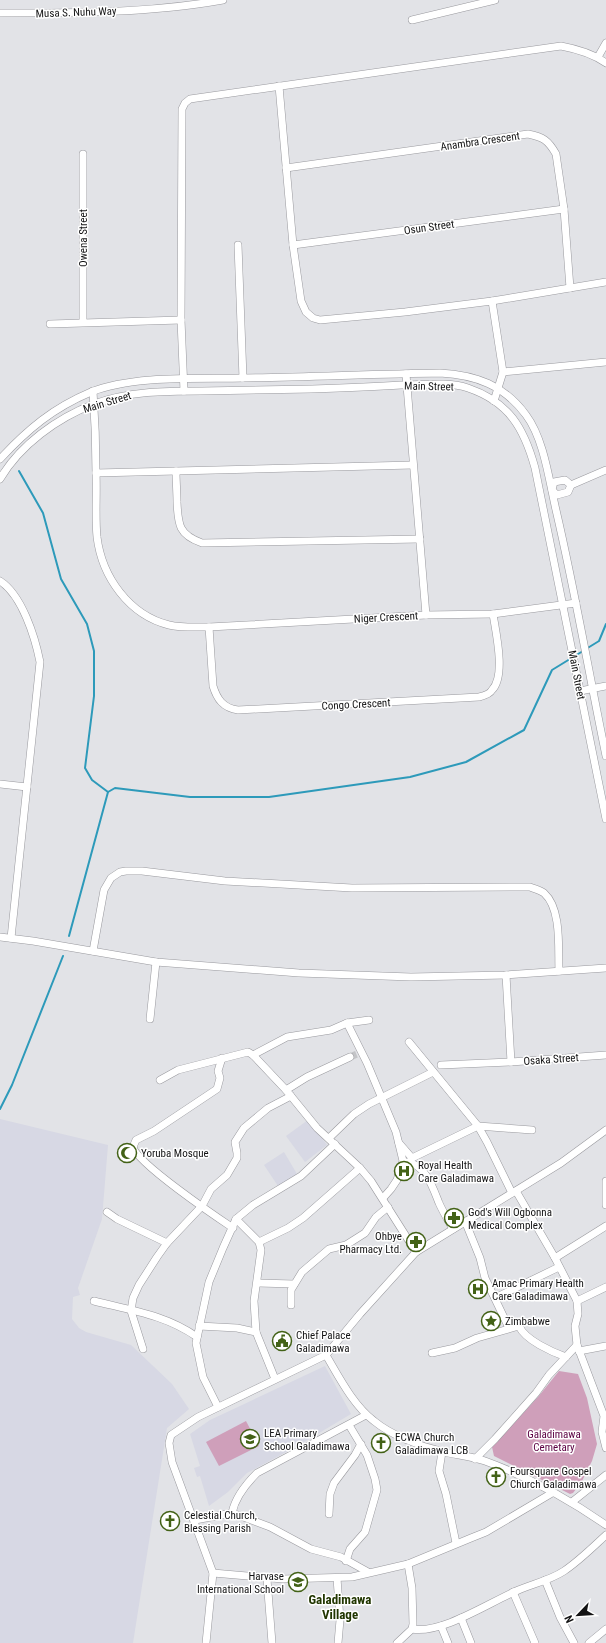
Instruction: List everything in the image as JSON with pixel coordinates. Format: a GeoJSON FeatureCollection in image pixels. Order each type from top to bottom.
{"type":"FeatureCollection","features":[{"type":"Feature","properties":{"kind":"street","name":"Musa S. Nuhu Way"},"geometry":{"type":"LineString","coordinates":[[0,14],[166,8],[223,0]]}},
{"type":"Feature","properties":{"kind":"street"},"geometry":{"type":"LineString","coordinates":[[412,20],[495,0]]}},
{"type":"Feature","properties":{"kind":"street"},"geometry":{"type":"LineString","coordinates":[[598,57],[606,43]]}},
{"type":"Feature","properties":{"kind":"street"},"geometry":{"type":"LineString","coordinates":[[184,391],[181,320],[182,108],[190,99],[561,46],[584,51],[598,57],[606,63]]}},
{"type":"Feature","properties":{"kind":"street"},"geometry":{"type":"LineString","coordinates":[[279,86],[300,301],[306,312],[313,318],[320,320],[405,312],[492,301],[606,282]]}},
{"type":"Feature","properties":{"kind":"street","name":"Anambra Crescent"},"geometry":{"type":"LineString","coordinates":[[286,168],[528,134],[540,136],[552,147],[556,154],[564,209],[570,288]]}},
{"type":"Feature","properties":{"kind":"street","name":"Owena Street"},"geometry":{"type":"LineString","coordinates":[[83,154],[83,322]]}},
{"type":"Feature","properties":{"kind":"street","name":"Osun Street"},"geometry":{"type":"LineString","coordinates":[[294,245],[564,209]]}},
{"type":"Feature","properties":{"kind":"street"},"geometry":{"type":"LineString","coordinates":[[238,244],[243,378]]}},
{"type":"Feature","properties":{"kind":"street"},"geometry":{"type":"LineString","coordinates":[[492,301],[503,372],[494,401]]}},
{"type":"Feature","properties":{"kind":"street"},"geometry":{"type":"LineString","coordinates":[[50,324],[181,320]]}},
{"type":"Feature","properties":{"kind":"street"},"geometry":{"type":"LineString","coordinates":[[503,372],[606,362]]}},
{"type":"Feature","properties":{"kind":"street"},"geometry":{"type":"LineString","coordinates":[[406,374],[426,615]]}},
{"type":"Feature","properties":{"kind":"street","name":"Main Street"},"geometry":{"type":"LineString","coordinates":[[0,461],[14,443],[36,423],[60,407],[93,392],[129,382],[184,378],[457,374],[473,377],[499,387],[518,404],[532,424],[542,449],[576,603],[606,756]]}},
{"type":"Feature","properties":{"kind":"street","name":"Main Street"},"geometry":{"type":"LineString","coordinates":[[0,479],[8,465],[47,429],[76,412],[94,404],[129,395],[184,391],[455,385],[468,388],[494,401],[509,412],[524,434],[529,446],[564,605],[606,819]]}},
{"type":"Feature","properties":{"kind":"street","name":"Niger Crescent"},"geometry":{"type":"LineString","coordinates":[[93,392],[97,538],[104,567],[116,587],[146,616],[170,625],[209,627],[426,615],[493,614],[576,603]]}},
{"type":"Feature","properties":{"kind":"street"},"geometry":{"type":"LineString","coordinates":[[0,461],[8,465]]}},
{"type":"Feature","properties":{"kind":"street"},"geometry":{"type":"LineString","coordinates":[[96,474],[413,465]]}},
{"type":"Feature","properties":{"kind":"street"},"geometry":{"type":"LineString","coordinates":[[540,492],[552,490],[557,494],[568,492],[571,485],[606,470]]}},
{"type":"Feature","properties":{"kind":"street"},"geometry":{"type":"LineString","coordinates":[[176,471],[178,523],[184,534],[193,540],[202,543],[420,539]]}},
{"type":"Feature","properties":{"kind":"street"},"geometry":{"type":"LineString","coordinates":[[552,490],[554,482],[565,480],[571,485]]}},
{"type":"Feature","properties":{"kind":"street"},"geometry":{"type":"LineString","coordinates":[[0,581],[12,592],[20,605],[32,635],[40,662],[11,938]]}},
{"type":"Feature","properties":{"kind":"street","name":"Congo Crescent"},"geometry":{"type":"LineString","coordinates":[[209,627],[216,694],[224,706],[238,710],[479,698],[492,691],[498,679],[500,667],[493,614]]}},
{"type":"Feature","properties":{"kind":"street"},"geometry":{"type":"LineString","coordinates":[[580,691],[606,686]]}},
{"type":"Feature","properties":{"kind":"street"},"geometry":{"type":"LineString","coordinates":[[0,784],[27,787]]}},
{"type":"Feature","properties":{"kind":"street"},"geometry":{"type":"LineString","coordinates":[[93,951],[104,890],[111,878],[120,872],[126,871],[142,871],[225,881],[352,888],[530,886],[544,893],[551,902],[556,913],[560,971]]}},
{"type":"Feature","properties":{"kind":"street"},"geometry":{"type":"LineString","coordinates":[[0,937],[62,945],[156,962],[299,974],[411,977],[506,975],[606,968]]}},
{"type":"Feature","properties":{"kind":"street"},"geometry":{"type":"LineString","coordinates":[[150,1019],[156,962]]}},
{"type":"Feature","properties":{"kind":"street","name":"Osaka Street"},"geometry":{"type":"LineString","coordinates":[[506,975],[511,1062],[606,1055]]}},
{"type":"Feature","properties":{"kind":"street"},"geometry":{"type":"LineString","coordinates":[[253,1055],[287,1037],[331,1030],[347,1023],[369,1020]]}},
{"type":"Feature","properties":{"kind":"street"},"geometry":{"type":"LineString","coordinates":[[347,1023],[356,1054],[367,1063],[396,1132],[399,1143],[408,1160],[425,1174],[431,1182],[439,1204],[453,1229]]}},
{"type":"Feature","properties":{"kind":"street"},"geometry":{"type":"LineString","coordinates":[[409,1042],[478,1126],[514,1192],[555,1258],[577,1301],[578,1314],[575,1326],[578,1348],[605,1416],[602,1432],[606,1448]]}},
{"type":"Feature","properties":{"kind":"street"},"geometry":{"type":"LineString","coordinates":[[160,1080],[178,1070],[222,1058],[248,1052],[253,1055],[289,1093],[317,1128],[360,1168],[383,1198],[416,1252]]}},
{"type":"Feature","properties":{"kind":"street"},"geometry":{"type":"LineString","coordinates":[[143,1349],[131,1311],[133,1298],[139,1285],[167,1243],[202,1206],[212,1189],[227,1175],[237,1158],[238,1153],[235,1142],[244,1128],[307,1077],[356,1054]]}},
{"type":"Feature","properties":{"kind":"street"},"geometry":{"type":"LineString","coordinates":[[222,1058],[218,1071],[220,1078],[217,1089],[154,1132],[136,1140],[133,1143],[134,1150],[137,1155],[202,1206],[233,1228]]}},
{"type":"Feature","properties":{"kind":"street"},"geometry":{"type":"LineString","coordinates":[[441,1065],[511,1062]]}},
{"type":"Feature","properties":{"kind":"street"},"geometry":{"type":"LineString","coordinates":[[218,1407],[203,1377],[196,1344],[209,1282],[222,1248],[233,1228],[236,1219],[253,1205],[300,1176],[354,1114],[381,1098],[433,1072]]}},
{"type":"Feature","properties":{"kind":"street"},"geometry":{"type":"LineString","coordinates":[[383,1198],[392,1189],[401,1170],[408,1160],[478,1126],[532,1130]]}},
{"type":"Feature","properties":{"kind":"street"},"geometry":{"type":"LineString","coordinates":[[206,1643],[213,1573],[195,1520],[172,1462],[169,1447],[170,1439],[175,1431],[218,1407],[326,1355],[360,1314],[416,1252],[561,1163],[606,1132]]}},
{"type":"Feature","properties":{"kind":"street"},"geometry":{"type":"LineString","coordinates":[[259,1242],[288,1228],[303,1218],[360,1168]]}},
{"type":"Feature","properties":{"kind":"street"},"geometry":{"type":"LineString","coordinates":[[606,1181],[606,1205]]}},
{"type":"Feature","properties":{"kind":"street"},"geometry":{"type":"LineString","coordinates":[[291,1305],[290,1293],[302,1272],[321,1255],[332,1248],[346,1245],[365,1233],[376,1217],[388,1207]]}},
{"type":"Feature","properties":{"kind":"street"},"geometry":{"type":"LineString","coordinates":[[107,1212],[117,1219],[167,1243]]}},
{"type":"Feature","properties":{"kind":"street"},"geometry":{"type":"LineString","coordinates":[[236,1219],[259,1242],[261,1250],[258,1283],[254,1300],[256,1332],[275,1379]]}},
{"type":"Feature","properties":{"kind":"street"},"geometry":{"type":"LineString","coordinates":[[465,1221],[480,1258],[485,1278],[496,1298],[509,1328]]}},
{"type":"Feature","properties":{"kind":"street"},"geometry":{"type":"LineString","coordinates":[[555,1258],[606,1226]]}},
{"type":"Feature","properties":{"kind":"street"},"geometry":{"type":"LineString","coordinates":[[496,1298],[559,1267]]}},
{"type":"Feature","properties":{"kind":"street"},"geometry":{"type":"LineString","coordinates":[[258,1283],[294,1284]]}},
{"type":"Feature","properties":{"kind":"street"},"geometry":{"type":"LineString","coordinates":[[577,1301],[606,1288]]}},
{"type":"Feature","properties":{"kind":"street"},"geometry":{"type":"LineString","coordinates":[[94,1301],[131,1311],[152,1314],[183,1328],[197,1337]]}},
{"type":"Feature","properties":{"kind":"street"},"geometry":{"type":"LineString","coordinates":[[199,1326],[237,1328],[256,1332]]}},
{"type":"Feature","properties":{"kind":"street"},"geometry":{"type":"LineString","coordinates":[[432,1353],[455,1348],[467,1341],[519,1326],[521,1331],[536,1343],[566,1357]]}},
{"type":"Feature","properties":{"kind":"street"},"geometry":{"type":"LineString","coordinates":[[475,1459],[536,1393],[549,1375],[566,1357],[578,1348],[606,1346]]}},
{"type":"Feature","properties":{"kind":"street"},"geometry":{"type":"LineString","coordinates":[[326,1355],[353,1398],[366,1415],[375,1423],[418,1445],[475,1459],[501,1468],[572,1502],[606,1525]]}},
{"type":"Feature","properties":{"kind":"street"},"geometry":{"type":"LineString","coordinates":[[232,1513],[239,1496],[251,1479],[257,1474],[366,1415]]}},
{"type":"Feature","properties":{"kind":"street"},"geometry":{"type":"LineString","coordinates":[[346,1561],[350,1549],[365,1532],[377,1490],[367,1455],[349,1425]]}},
{"type":"Feature","properties":{"kind":"street"},"geometry":{"type":"LineString","coordinates":[[329,1514],[331,1490],[334,1483],[355,1455],[361,1444]]}},
{"type":"Feature","properties":{"kind":"street"},"geometry":{"type":"LineString","coordinates":[[442,1452],[439,1471],[446,1494],[456,1543]]}},
{"type":"Feature","properties":{"kind":"street"},"geometry":{"type":"LineString","coordinates":[[572,1502],[606,1475]]}},
{"type":"Feature","properties":{"kind":"street"},"geometry":{"type":"LineString","coordinates":[[213,1573],[267,1579],[337,1578],[352,1577],[368,1572],[408,1564],[456,1543],[486,1532],[552,1493]]}},
{"type":"Feature","properties":{"kind":"street"},"geometry":{"type":"LineString","coordinates":[[195,1520],[232,1513],[270,1527],[311,1549],[340,1557],[368,1572]]}},
{"type":"Feature","properties":{"kind":"street"},"geometry":{"type":"LineString","coordinates":[[412,1629],[430,1629],[441,1626],[461,1618],[513,1592],[545,1580],[565,1570],[606,1535]]}},
{"type":"Feature","properties":{"kind":"street"},"geometry":{"type":"LineString","coordinates":[[397,1643],[412,1629],[412,1588],[408,1564]]}},
{"type":"Feature","properties":{"kind":"street"},"geometry":{"type":"LineString","coordinates":[[337,1578],[340,1620],[338,1643]]}},
{"type":"Feature","properties":{"kind":"street"},"geometry":{"type":"LineString","coordinates":[[267,1579],[272,1643]]}},
{"type":"Feature","properties":{"kind":"street"},"geometry":{"type":"LineString","coordinates":[[545,1580],[560,1617],[574,1643]]}},
{"type":"Feature","properties":{"kind":"street"},"geometry":{"type":"LineString","coordinates":[[513,1592],[535,1643]]}},
{"type":"Feature","properties":{"kind":"street"},"geometry":{"type":"LineString","coordinates":[[461,1618],[471,1643]]}},
{"type":"Feature","properties":{"kind":"street"},"geometry":{"type":"LineString","coordinates":[[441,1626],[448,1643]]}},
{"type":"Feature","properties":{"kind":"street"},"geometry":{"type":"LineString","coordinates":[[589,1643],[606,1629]]}},
{"type":"Feature","properties":{"kind":"shaded area"},"geometry":{"type":"Polygon","coordinates":[[[0,1119],[108,1145],[102,1219],[78,1288],[80,1295],[73,1297],[72,1319],[79,1328],[86,1332],[131,1345],[172,1384],[189,1409],[167,1428],[133,1643],[0,1643],[0,1119]]]}},
{"type":"Feature","properties":{"kind":"shaded area"},"geometry":{"type":"Polygon","coordinates":[[[308,1120],[327,1145],[305,1162],[286,1136],[308,1120]]]}},
{"type":"Feature","properties":{"kind":"shaded area"},"geometry":{"type":"Polygon","coordinates":[[[284,1152],[297,1174],[278,1186],[264,1165],[284,1152]]]}},
{"type":"Feature","properties":{"kind":"shaded area","name":"LEA Primary School Galadimawa"},"geometry":{"type":"Polygon","coordinates":[[[325,1366],[351,1414],[299,1445],[247,1473],[228,1492],[209,1506],[200,1476],[197,1477],[194,1468],[200,1466],[190,1434],[210,1420],[325,1366]]]}},
{"type":"Feature","properties":{"kind":"green space","name":"Galadimawa Cemetary"},"geometry":{"type":"Polygon","coordinates":[[[559,1371],[578,1374],[587,1398],[597,1444],[592,1461],[582,1481],[573,1493],[570,1494],[494,1456],[492,1447],[538,1397],[559,1371]]]}},
{"type":"Feature","properties":{"kind":"green space"},"geometry":{"type":"Polygon","coordinates":[[[246,1421],[259,1446],[219,1466],[206,1442],[246,1421]]]}},
{"type":"Feature","properties":{"kind":"waterway"},"geometry":{"type":"LineString","coordinates":[[19,471],[43,513],[61,579],[87,624],[94,651],[94,696],[85,768],[92,780],[108,792]]}},
{"type":"Feature","properties":{"kind":"waterway"},"geometry":{"type":"LineString","coordinates":[[586,649],[599,641],[606,624]]}},
{"type":"Feature","properties":{"kind":"waterway"},"geometry":{"type":"LineString","coordinates":[[69,936],[108,792],[115,788],[190,797],[269,797],[410,777],[466,762],[524,730],[552,670],[583,651]]}},
{"type":"Feature","properties":{"kind":"waterway"},"geometry":{"type":"LineString","coordinates":[[0,1109],[12,1085],[63,956]]}},
{"type":"Feature","properties":{"kind":"tunnel"},"geometry":{"type":"LineString","coordinates":[[350,1057],[357,1054]]}},
{"type":"Feature","properties":{"kind":"place","name":"Yoruba Mosque"},"geometry":{"type":"Point","coordinates":[127,1153]}},
{"type":"Feature","properties":{"kind":"place","name":"Royal Health Care Galadimawa"},"geometry":{"type":"Point","coordinates":[404,1171]}},
{"type":"Feature","properties":{"kind":"place","name":"God's Will Ogbonna Medical Complex"},"geometry":{"type":"Point","coordinates":[454,1218]}},
{"type":"Feature","properties":{"kind":"place","name":"Ohbye Pharmacy Ltd."},"geometry":{"type":"Point","coordinates":[416,1242]}},
{"type":"Feature","properties":{"kind":"place","name":"Amac Primary Health Care Galadimawa"},"geometry":{"type":"Point","coordinates":[478,1289]}},
{"type":"Feature","properties":{"kind":"place","name":"Zimbabwe"},"geometry":{"type":"Point","coordinates":[491,1321]}},
{"type":"Feature","properties":{"kind":"place","name":"Chief Palace Galadimawa"},"geometry":{"type":"Point","coordinates":[282,1341]}},
{"type":"Feature","properties":{"kind":"place","name":"LEA Primary School Galadimawa"},"geometry":{"type":"Point","coordinates":[250,1439]}},
{"type":"Feature","properties":{"kind":"place","name":"ECWA Church Galadimawa LCB"},"geometry":{"type":"Point","coordinates":[381,1443]}},
{"type":"Feature","properties":{"kind":"place","name":"Foursquare Gospel Church Galadimawa"},"geometry":{"type":"Point","coordinates":[496,1477]}},
{"type":"Feature","properties":{"kind":"place","name":"Celestial Church, Blessing Parish"},"geometry":{"type":"Point","coordinates":[170,1521]}},
{"type":"Feature","properties":{"kind":"place","name":"Harvase International School"},"geometry":{"type":"Point","coordinates":[298,1582]}},
{"type":"Feature","properties":{"kind":"district","name":"Galadimawa Village"},"geometry":{"type":"Point","coordinates":[340,1606]}}]}
